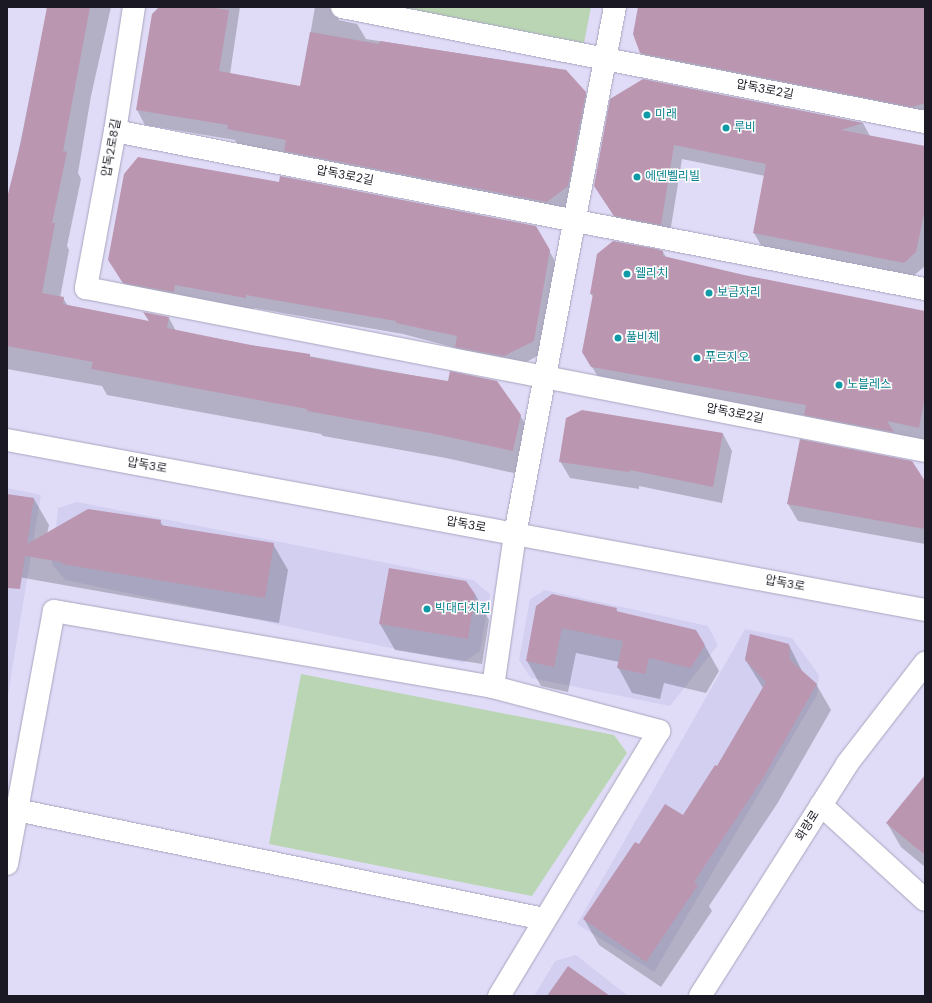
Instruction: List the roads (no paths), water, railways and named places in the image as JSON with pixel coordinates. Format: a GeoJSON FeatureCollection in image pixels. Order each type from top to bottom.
{"type":"FeatureCollection","features":[{"type":"Feature","properties":{"kind":"street","name":"압독2로8길"},"geometry":{"type":"LineString","coordinates":[[86,288],[115,131],[134,7]]}},
{"type":"Feature","properties":{"kind":"street","name":"압독3로2길"},"geometry":{"type":"LineString","coordinates":[[342,7],[925,122]]}},
{"type":"Feature","properties":{"kind":"street"},"geometry":{"type":"LineString","coordinates":[[493,686],[515,534],[615,7]]}},
{"type":"Feature","properties":{"kind":"street","name":"압독3로2길"},"geometry":{"type":"LineString","coordinates":[[115,131],[575,220],[925,290]]}},
{"type":"Feature","properties":{"kind":"street","name":"압독3로2길"},"geometry":{"type":"LineString","coordinates":[[86,288],[925,451]]}},
{"type":"Feature","properties":{"kind":"street","name":"압독3로"},"geometry":{"type":"LineString","coordinates":[[7,440],[925,610]]}},
{"type":"Feature","properties":{"kind":"street"},"geometry":{"type":"LineString","coordinates":[[7,864],[12,809],[54,611],[493,686],[658,731],[499,996]]}},
{"type":"Feature","properties":{"kind":"street","name":"화랑로"},"geometry":{"type":"LineString","coordinates":[[700,996],[847,764],[925,663]]}},
{"type":"Feature","properties":{"kind":"street"},"geometry":{"type":"LineString","coordinates":[[821,805],[925,900]]}},
{"type":"Feature","properties":{"kind":"street"},"geometry":{"type":"LineString","coordinates":[[12,809],[544,919]]}},
{"type":"Feature","properties":{"kind":"place","name":"미래"},"geometry":{"type":"Point","coordinates":[647,115]}},
{"type":"Feature","properties":{"kind":"place","name":"루비"},"geometry":{"type":"Point","coordinates":[726,128]}},
{"type":"Feature","properties":{"kind":"place","name":"에덴벨리빌"},"geometry":{"type":"Point","coordinates":[637,177]}},
{"type":"Feature","properties":{"kind":"place","name":"웰리치"},"geometry":{"type":"Point","coordinates":[627,274]}},
{"type":"Feature","properties":{"kind":"place","name":"보금자리"},"geometry":{"type":"Point","coordinates":[709,293]}},
{"type":"Feature","properties":{"kind":"place","name":"풀비체"},"geometry":{"type":"Point","coordinates":[618,338]}},
{"type":"Feature","properties":{"kind":"place","name":"푸르지오"},"geometry":{"type":"Point","coordinates":[697,358]}},
{"type":"Feature","properties":{"kind":"place","name":"노블레스"},"geometry":{"type":"Point","coordinates":[839,385]}},
{"type":"Feature","properties":{"kind":"place","name":"빅대디치킨"},"geometry":{"type":"Point","coordinates":[427,609]}}]}
